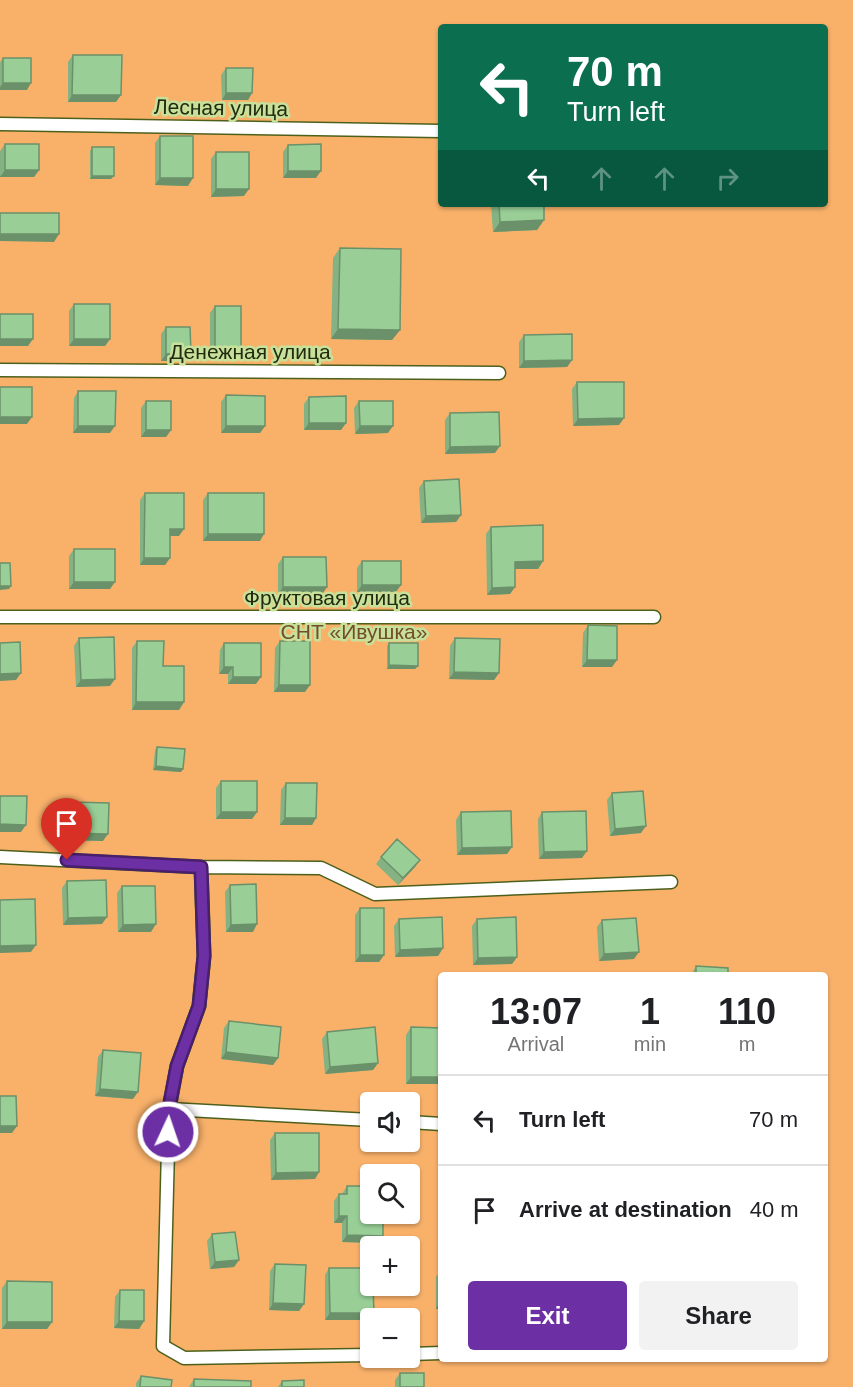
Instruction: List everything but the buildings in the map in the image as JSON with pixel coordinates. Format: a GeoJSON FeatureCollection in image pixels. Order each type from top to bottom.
{"type":"FeatureCollection","features":[{"type":"Feature","properties":{"kind":"lane","name":"Лесная улица"},"geometry":{"type":"LineString","coordinates":[[0,124],[438,131]]}},
{"type":"Feature","properties":{"kind":"lane","name":"Денежная улица"},"geometry":{"type":"LineString","coordinates":[[0,370],[499,373]]}},
{"type":"Feature","properties":{"kind":"lane","name":"Фруктовая улица"},"geometry":{"type":"LineString","coordinates":[[0,617],[654,617]]}},
{"type":"Feature","properties":{"kind":"lane"},"geometry":{"type":"LineString","coordinates":[[0,857],[201,867],[321,867],[375,894],[671,882]]}},
{"type":"Feature","properties":{"kind":"lane"},"geometry":{"type":"LineString","coordinates":[[201,867],[204,956],[199,1006],[177,1066],[169,1108],[163,1346],[184,1358],[360,1355]]}},
{"type":"Feature","properties":{"kind":"lane"},"geometry":{"type":"LineString","coordinates":[[169,1108],[360,1119]]}},
{"type":"Feature","properties":{"kind":"lane"},"geometry":{"type":"LineString","coordinates":[[420,1123],[438,1124]]}},
{"type":"Feature","properties":{"kind":"lane"},"geometry":{"type":"LineString","coordinates":[[420,1354],[438,1353]]}},
{"type":"Feature","properties":{"kind":"green space","name":"СНТ «Ивушка»"},"geometry":{"type":"Polygon","coordinates":[[[0,0],[853,0],[853,1387],[0,1387],[0,0]]]}},
{"type":"Feature","properties":{"kind":"route"},"geometry":{"type":"LineString","coordinates":[[67,860],[201,867],[204,956],[199,1006],[177,1066],[169,1108],[168,1132]]}}]}
